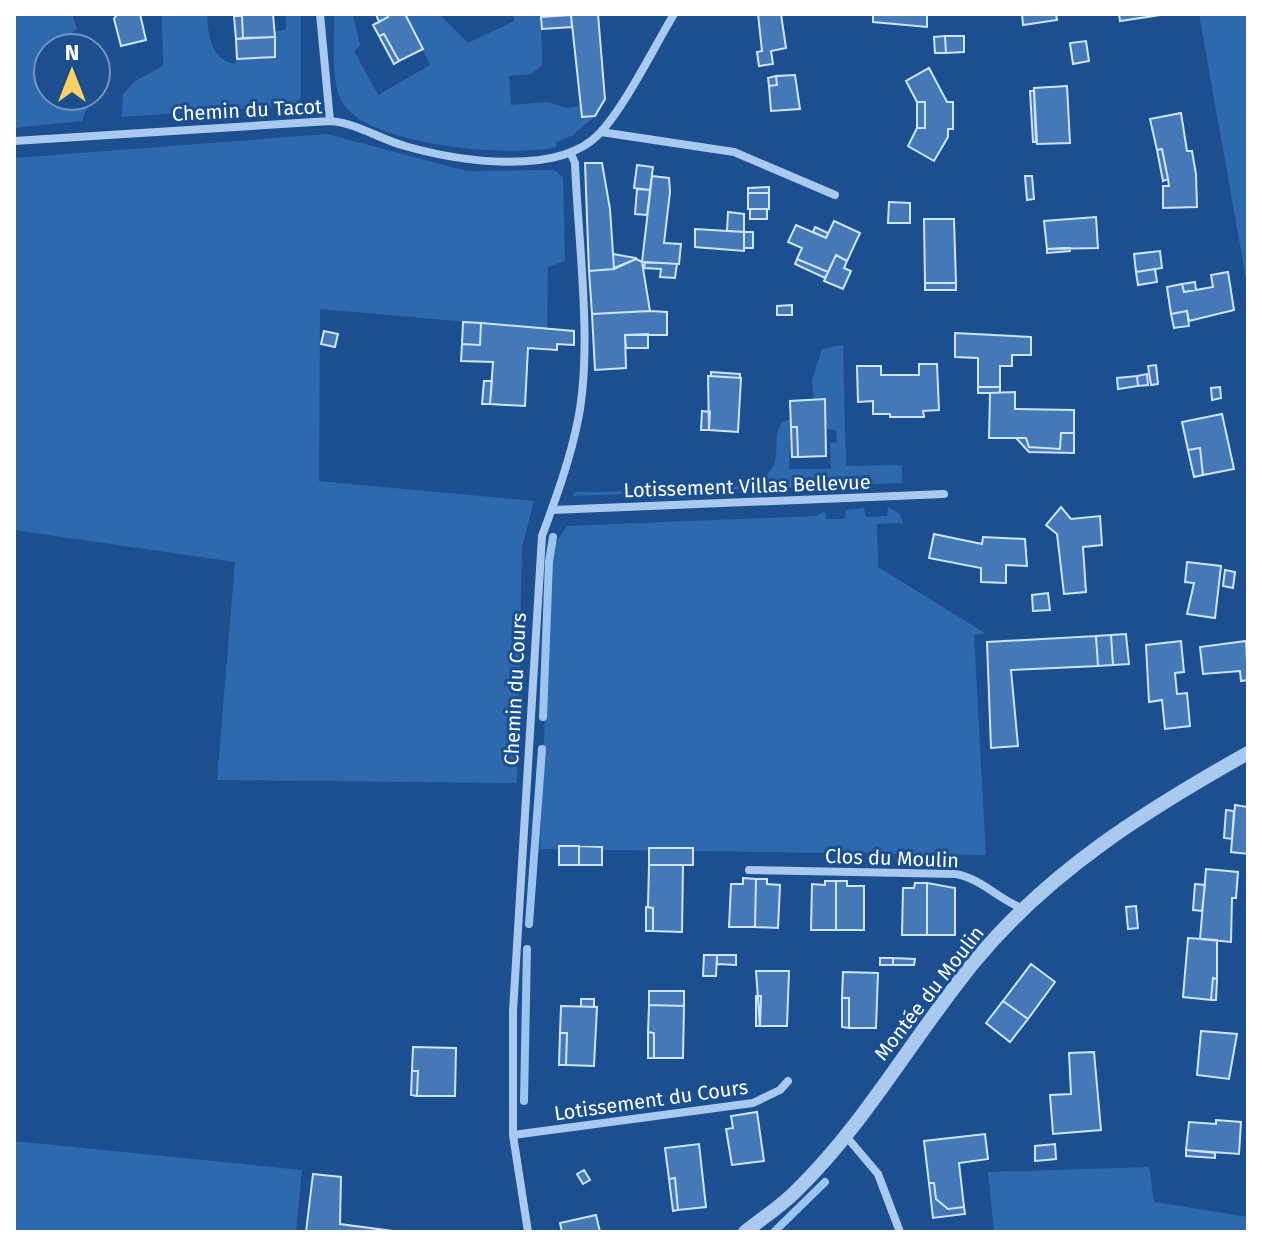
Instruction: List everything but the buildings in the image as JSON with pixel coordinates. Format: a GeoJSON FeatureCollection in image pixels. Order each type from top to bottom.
{"type":"FeatureCollection","features":[{"type":"Feature","properties":{"kind":"street"},"geometry":{"type":"LineString","coordinates":[[320,14],[330,121]]}},
{"type":"Feature","properties":{"kind":"street"},"geometry":{"type":"LineString","coordinates":[[571,154],[601,132],[674,14]]}},
{"type":"Feature","properties":{"kind":"street","name":"Chemin du Tacot"},"geometry":{"type":"LineString","coordinates":[[14,141],[330,121],[345,122],[403,146],[464,158],[534,160],[571,154]]}},
{"type":"Feature","properties":{"kind":"street"},"geometry":{"type":"LineString","coordinates":[[601,132],[734,152],[835,195]]}},
{"type":"Feature","properties":{"kind":"street","name":"Chemin du Cours"},"geometry":{"type":"LineString","coordinates":[[528,1232],[513,1135],[513,1011],[542,536],[563,482],[579,418],[584,356],[575,163],[571,154]]}},
{"type":"Feature","properties":{"kind":"street","name":"Lotissement Villas Bellevue"},"geometry":{"type":"LineString","coordinates":[[552,510],[944,494]]}},
{"type":"Feature","properties":{"kind":"street","name":"Montée du Moulin"},"geometry":{"type":"LineString","coordinates":[[745,1232],[797,1191],[844,1135],[976,960],[1024,909],[1059,877],[1151,808],[1248,753]]}},
{"type":"Feature","properties":{"kind":"street","name":"Clos du Moulin"},"geometry":{"type":"LineString","coordinates":[[749,870],[956,874],[974,878],[1011,905],[1024,909]]}},
{"type":"Feature","properties":{"kind":"street","name":"Lotissement du Cours"},"geometry":{"type":"LineString","coordinates":[[513,1135],[753,1103],[780,1090],[788,1081]]}},
{"type":"Feature","properties":{"kind":"street"},"geometry":{"type":"LineString","coordinates":[[844,1135],[878,1174],[900,1232]]}},
{"type":"Feature","properties":{"kind":"shaded area"},"geometry":{"type":"Polygon","coordinates":[[[14,14],[72,14],[77,29],[73,32],[32,32],[32,112],[85,112],[82,121],[14,128],[14,14]]]}},
{"type":"Feature","properties":{"kind":"shaded area"},"geometry":{"type":"Polygon","coordinates":[[[162,14],[207,14],[212,45],[227,62],[235,64],[237,59],[275,57],[274,32],[286,29],[286,14],[301,14],[301,98],[294,105],[122,117],[123,94],[135,81],[163,66],[162,14]]]}},
{"type":"Feature","properties":{"kind":"shaded area"},"geometry":{"type":"Polygon","coordinates":[[[334,14],[353,14],[360,46],[354,51],[378,95],[430,65],[405,14],[439,14],[468,43],[514,21],[514,14],[541,14],[542,65],[531,74],[509,76],[511,105],[547,102],[567,108],[581,106],[582,117],[595,116],[573,135],[555,143],[557,147],[536,150],[507,151],[440,145],[378,128],[355,116],[341,100],[334,69],[334,14]]]}},
{"type":"Feature","properties":{"kind":"shaded area"},"geometry":{"type":"Polygon","coordinates":[[[1199,14],[1248,14],[1248,290],[1199,14]]]}},
{"type":"Feature","properties":{"kind":"shaded area"},"geometry":{"type":"Polygon","coordinates":[[[327,134],[467,171],[555,170],[563,178],[565,261],[548,267],[547,329],[320,309],[319,481],[534,501],[522,547],[517,783],[217,780],[235,562],[14,530],[14,158],[327,134]]]}},
{"type":"Feature","properties":{"kind":"shaded area"},"geometry":{"type":"Polygon","coordinates":[[[843,345],[846,466],[902,465],[902,483],[572,496],[575,492],[661,491],[674,487],[747,484],[771,470],[776,459],[779,428],[782,422],[791,419],[789,469],[831,469],[830,443],[837,442],[836,430],[826,429],[825,400],[814,400],[812,380],[822,349],[843,345]]]}},
{"type":"Feature","properties":{"kind":"shaded area"},"geometry":{"type":"Polygon","coordinates":[[[888,507],[900,514],[903,523],[877,524],[878,567],[985,633],[974,635],[986,855],[540,849],[551,550],[567,526],[816,516],[825,511],[826,519],[845,519],[846,510],[864,508],[866,517],[887,516],[888,507]]]}},
{"type":"Feature","properties":{"kind":"shaded area"},"geometry":{"type":"Polygon","coordinates":[[[14,1141],[302,1170],[296,1232],[14,1232],[14,1141]]]}},
{"type":"Feature","properties":{"kind":"shaded area"},"geometry":{"type":"Polygon","coordinates":[[[1149,1167],[1154,1202],[1248,1217],[1248,1232],[994,1232],[988,1172],[1149,1167]]]}},
{"type":"Feature","properties":{"kind":"waterway"},"geometry":{"type":"LineString","coordinates":[[543,717],[549,561],[553,537]]}},
{"type":"Feature","properties":{"kind":"waterway"},"geometry":{"type":"LineString","coordinates":[[529,924],[542,749]]}},
{"type":"Feature","properties":{"kind":"waterway"},"geometry":{"type":"LineString","coordinates":[[524,1101],[527,949]]}},
{"type":"Feature","properties":{"kind":"waterway"},"geometry":{"type":"LineString","coordinates":[[774,1232],[825,1182]]}}]}
